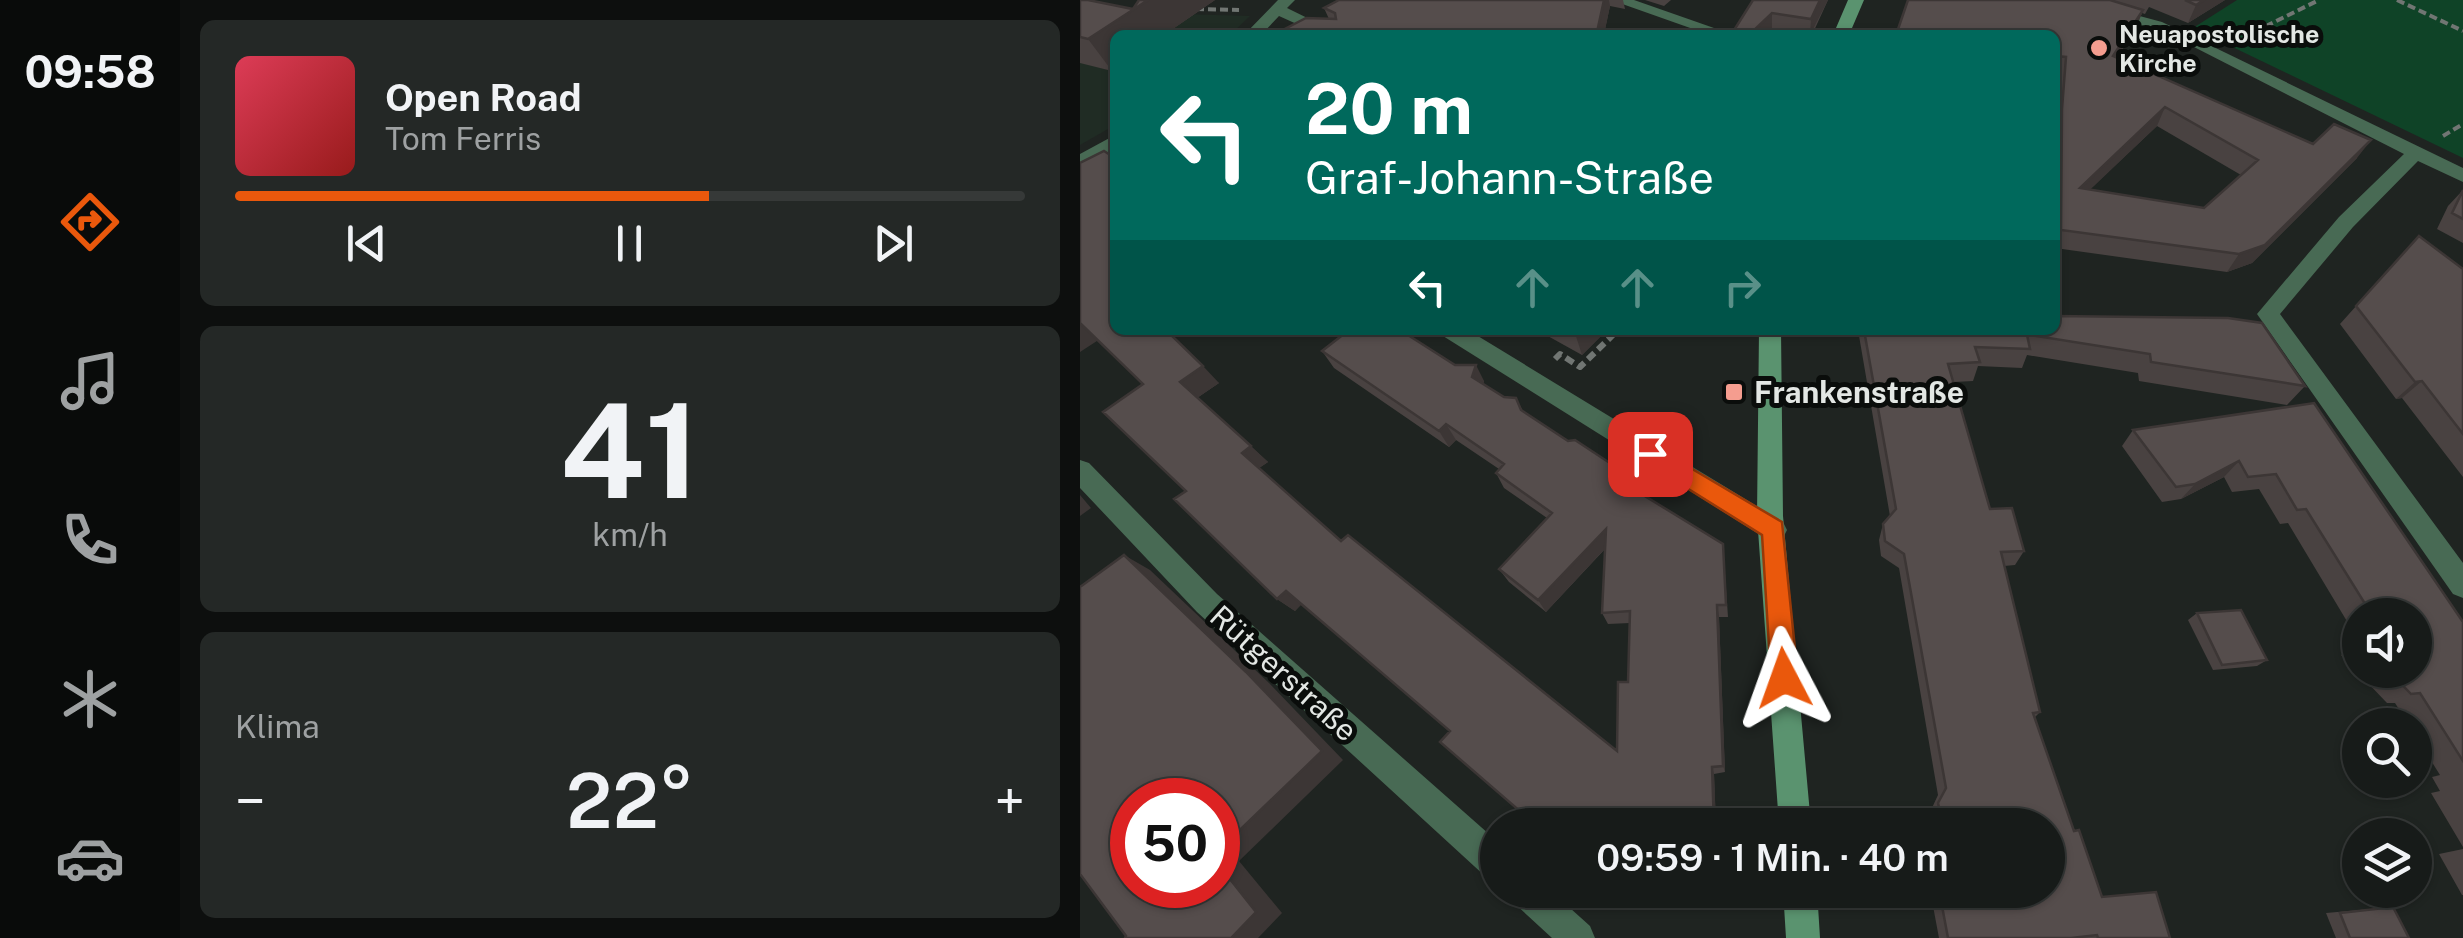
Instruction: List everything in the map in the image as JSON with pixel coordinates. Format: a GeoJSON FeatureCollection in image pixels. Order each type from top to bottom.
{"type":"FeatureCollection","features":[{"type":"Feature","properties":{"kind":"main road"},"geometry":{"type":"LineString","coordinates":[[1843,30],[1856,0]]}},
{"type":"Feature","properties":{"kind":"main road"},"geometry":{"type":"LineString","coordinates":[[1770,335],[1768,397],[1774,530],[1794,808]]}},
{"type":"Feature","properties":{"kind":"main road"},"geometry":{"type":"LineString","coordinates":[[1801,908],[1803,938]]}},
{"type":"Feature","properties":{"kind":"street"},"geometry":{"type":"LineString","coordinates":[[1619,0],[1711,30]]}},
{"type":"Feature","properties":{"kind":"street"},"geometry":{"type":"LineString","coordinates":[[2063,0],[2156,25],[2216,51],[2463,176]]}},
{"type":"Feature","properties":{"kind":"street"},"geometry":{"type":"LineString","coordinates":[[1258,30],[1284,6],[1325,30]]}},
{"type":"Feature","properties":{"kind":"street"},"geometry":{"type":"LineString","coordinates":[[1080,162],[1110,144]]}},
{"type":"Feature","properties":{"kind":"street"},"geometry":{"type":"LineString","coordinates":[[2416,152],[2346,222],[2268,314],[2463,585]]}},
{"type":"Feature","properties":{"kind":"street"},"geometry":{"type":"LineString","coordinates":[[1460,335],[1774,530]]}},
{"type":"Feature","properties":{"kind":"street","name":"Rütgerstraße"},"geometry":{"type":"LineString","coordinates":[[1080,471],[1206,603],[1480,849]]}},
{"type":"Feature","properties":{"kind":"street"},"geometry":{"type":"LineString","coordinates":[[1545,908],[1578,938]]}},
{"type":"Feature","properties":{"kind":"path"},"geometry":{"type":"LineString","coordinates":[[2216,51],[2319,0]]}},
{"type":"Feature","properties":{"kind":"path"},"geometry":{"type":"LineString","coordinates":[[2398,0],[2463,31]]}},
{"type":"Feature","properties":{"kind":"path"},"geometry":{"type":"LineString","coordinates":[[1180,9],[1284,6]]}},
{"type":"Feature","properties":{"kind":"path"},"geometry":{"type":"LineString","coordinates":[[1564,357],[1580,367],[1613,335]]}},
{"type":"Feature","properties":{"kind":"shaded area"},"geometry":{"type":"Polygon","coordinates":[[[1080,11],[1250,16],[1235,30],[1110,30],[1110,128],[1080,145],[1080,11]]]}},
{"type":"Feature","properties":{"kind":"green space"},"geometry":{"type":"Polygon","coordinates":[[[2237,0],[2463,0],[2463,158],[2193,28],[2237,0]]]}},
{"type":"Feature","properties":{"kind":"building"},"geometry":{"type":"Polygon","coordinates":[[[1080,0],[1133,9],[1139,0],[1148,0],[1088,39],[1080,37],[1080,0]]]}},
{"type":"Feature","properties":{"kind":"building"},"geometry":{"type":"Polygon","coordinates":[[[1339,0],[1604,0],[1597,30],[1283,30],[1306,18],[1336,19],[1335,13],[1324,8],[1339,0]]]}},
{"type":"Feature","properties":{"kind":"building"},"geometry":{"type":"Polygon","coordinates":[[[1753,0],[1820,0],[1811,19],[1772,13],[1754,30],[1734,30],[1753,0]]]}},
{"type":"Feature","properties":{"kind":"building"},"geometry":{"type":"Polygon","coordinates":[[[1908,0],[2110,0],[2143,10],[2113,56],[2313,144],[2334,124],[2371,140],[2265,245],[2239,254],[2061,230],[2066,57],[2060,56],[2060,30],[1898,30],[1908,0]],[[2165,107],[2080,188],[2204,208],[2258,160],[2165,107]]]}},
{"type":"Feature","properties":{"kind":"building"},"geometry":{"type":"Polygon","coordinates":[[[1104,151],[1110,155],[1110,335],[1171,335],[1203,366],[1180,382],[1251,446],[1242,453],[1341,541],[1348,535],[1617,751],[1618,682],[1628,682],[1630,611],[1602,613],[1606,529],[1538,600],[1499,569],[1552,513],[1496,473],[1504,464],[1446,424],[1439,431],[1322,351],[1343,335],[1408,335],[1455,365],[1476,365],[1472,377],[1504,397],[1516,398],[1521,410],[1619,469],[1618,474],[1642,490],[1640,493],[1723,544],[1726,605],[1717,605],[1723,766],[1712,767],[1713,808],[1516,808],[1440,742],[1450,731],[1286,591],[1277,599],[1174,499],[1186,491],[1103,412],[1143,384],[1080,323],[1080,163],[1104,151]]]}},
{"type":"Feature","properties":{"kind":"building"},"geometry":{"type":"Polygon","coordinates":[[[2463,190],[2463,219],[2452,213],[2463,190]]]}},
{"type":"Feature","properties":{"kind":"building"},"geometry":{"type":"Polygon","coordinates":[[[2419,236],[2463,269],[2463,434],[2422,381],[2415,382],[2356,306],[2419,236]]]}},
{"type":"Feature","properties":{"kind":"building"},"geometry":{"type":"Polygon","coordinates":[[[2060,316],[2228,318],[2262,323],[2305,386],[2151,362],[2150,354],[2036,336],[2060,335],[2060,316]]]}},
{"type":"Feature","properties":{"kind":"building"},"geometry":{"type":"Polygon","coordinates":[[[1865,335],[2027,335],[2030,349],[1975,347],[1980,362],[1948,364],[1990,509],[2012,508],[2024,551],[2001,552],[2040,712],[2033,713],[2074,831],[2079,830],[2102,897],[2156,892],[2170,938],[1948,938],[1942,908],[2065,908],[2065,808],[1939,808],[1946,788],[1904,554],[1885,541],[1883,524],[1896,509],[1865,335]]]}},
{"type":"Feature","properties":{"kind":"building"},"geometry":{"type":"Polygon","coordinates":[[[2314,403],[2463,622],[2463,761],[2432,708],[2420,693],[2411,694],[2405,688],[2432,688],[2432,598],[2361,598],[2306,509],[2297,510],[2276,474],[2248,477],[2239,461],[2195,484],[2176,487],[2133,430],[2314,403]]]}},
{"type":"Feature","properties":{"kind":"building"},"geometry":{"type":"Polygon","coordinates":[[[1124,555],[1322,751],[1240,830],[1240,778],[1110,778],[1110,908],[1240,908],[1240,892],[1256,912],[1231,938],[1125,938],[1080,874],[1080,587],[1124,555]]]}},
{"type":"Feature","properties":{"kind":"building"},"geometry":{"type":"Polygon","coordinates":[[[2241,610],[2267,660],[2222,665],[2197,613],[2241,610]]]}},
{"type":"Feature","properties":{"kind":"building"},"geometry":{"type":"Polygon","coordinates":[[[2394,908],[2409,938],[2350,938],[2340,913],[2394,908]]]}},
{"type":"Feature","properties":{"kind":"place","name":"Neuapostolische Kirche"},"geometry":{"type":"Point","coordinates":[2099,48]}},
{"type":"Feature","properties":{"kind":"place","name":"Frankenstraße"},"geometry":{"type":"Point","coordinates":[1734,392]}},
{"type":"Feature","properties":{"kind":"route"},"geometry":{"type":"LineString","coordinates":[[1650,454],[1774,530],[1784,678]]}}]}
